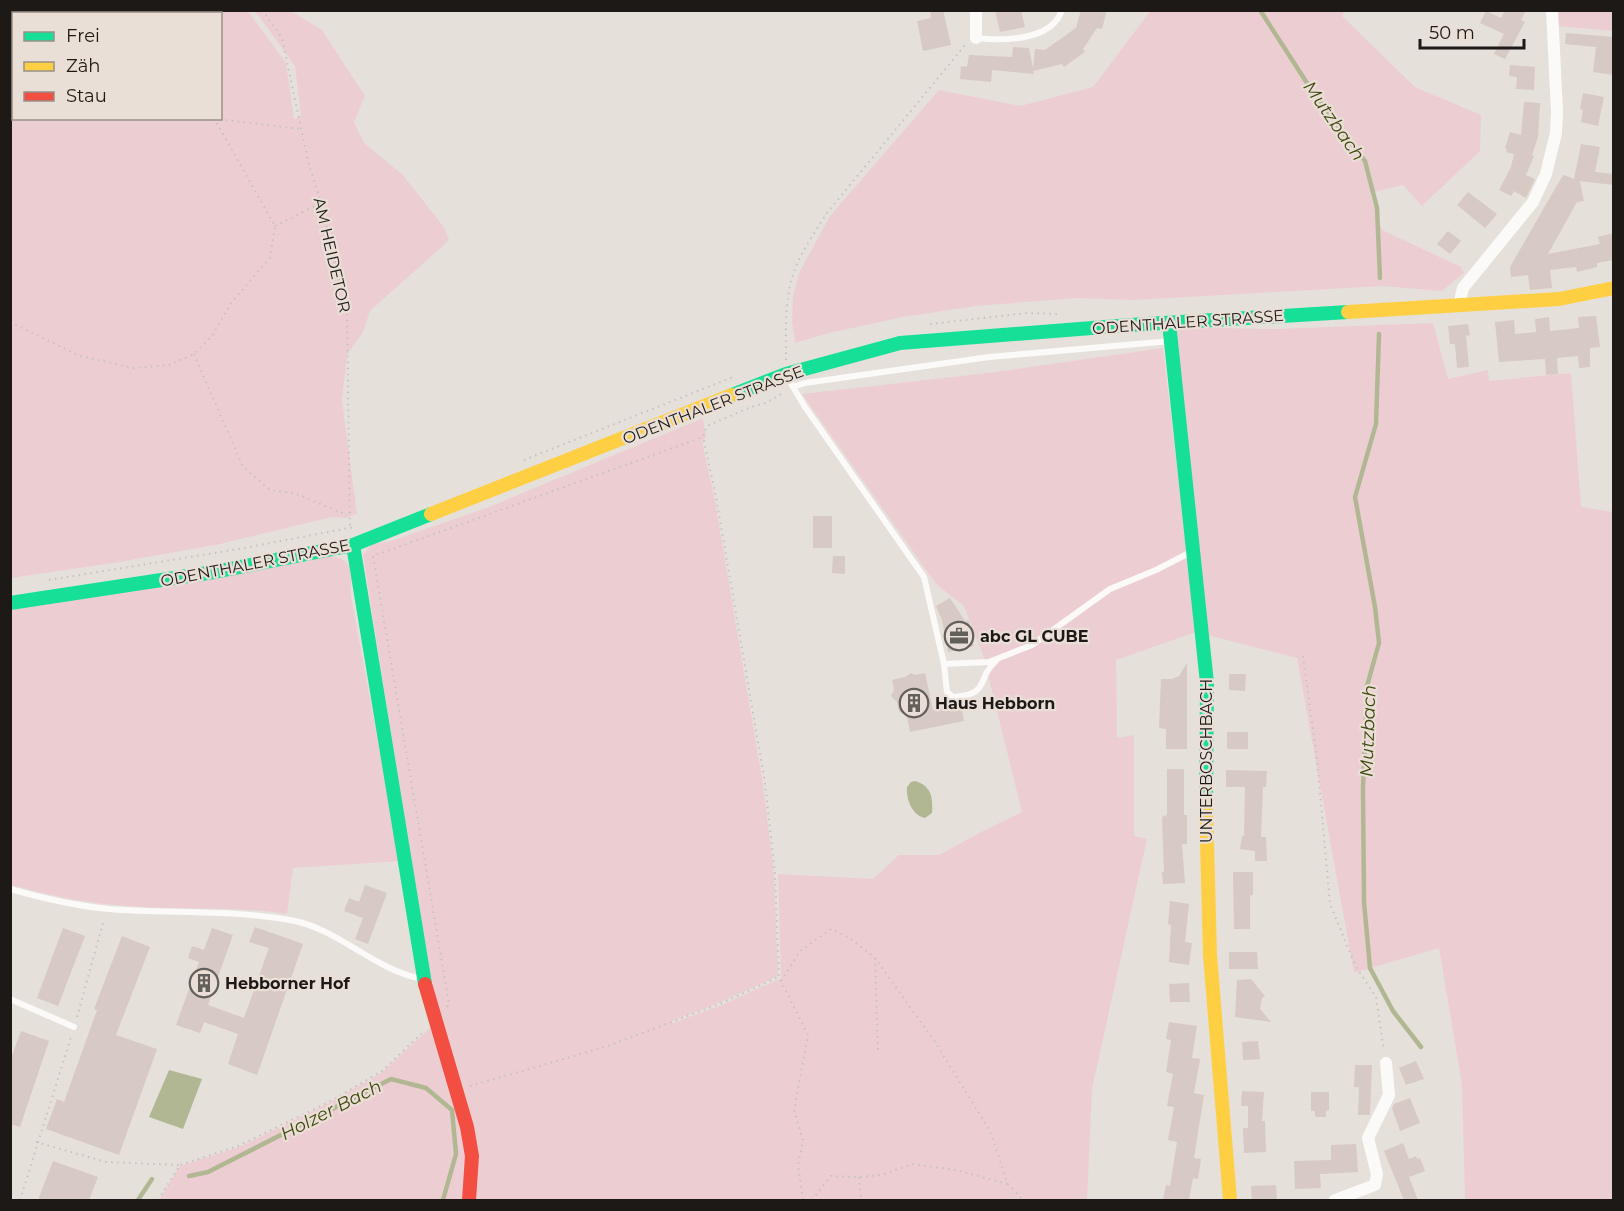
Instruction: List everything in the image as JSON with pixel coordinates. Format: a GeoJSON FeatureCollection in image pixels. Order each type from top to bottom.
{"type":"FeatureCollection","features":[{"type":"Feature","properties":{"kind":"main road","name":"ODENTHALER STRASSE"},"geometry":{"type":"LineString","coordinates":[[10,603],[214,572],[352,545],[786,374],[900,343],[1169,322],[1559,299],[1614,288]]}},
{"type":"Feature","properties":{"kind":"main road","name":"UNTERBOSCHBACH"},"geometry":{"type":"LineString","coordinates":[[1169,322],[1207,683],[1206,851],[1210,955],[1230,1200]]}},
{"type":"Feature","properties":{"kind":"main road"},"geometry":{"type":"LineString","coordinates":[[352,545],[424,979],[467,1127],[472,1156],[469,1200]]}},
{"type":"Feature","properties":{"kind":"street"},"geometry":{"type":"LineString","coordinates":[[976,10],[976,38]]}},
{"type":"Feature","properties":{"kind":"street"},"geometry":{"type":"LineString","coordinates":[[1459,305],[1463,288],[1533,202],[1546,174],[1556,133],[1557,112],[1552,10]]}},
{"type":"Feature","properties":{"kind":"street"},"geometry":{"type":"LineString","coordinates":[[1335,1200],[1375,1185],[1377,1174],[1368,1138],[1389,1095],[1386,1063]]}},
{"type":"Feature","properties":{"kind":"lane"},"geometry":{"type":"LineString","coordinates":[[976,38],[1001,41],[1047,31],[1059,20],[1062,10]]}},
{"type":"Feature","properties":{"kind":"lane"},"geometry":{"type":"LineString","coordinates":[[794,387],[805,383],[989,357],[1171,341]]}},
{"type":"Feature","properties":{"kind":"lane"},"geometry":{"type":"LineString","coordinates":[[786,374],[894,536],[924,576],[944,664],[947,692],[954,698],[975,694],[981,688],[990,666],[999,659]]}},
{"type":"Feature","properties":{"kind":"lane"},"geometry":{"type":"LineString","coordinates":[[944,664],[989,662],[1032,645],[1110,589],[1156,570],[1194,550]]}},
{"type":"Feature","properties":{"kind":"lane"},"geometry":{"type":"LineString","coordinates":[[10,889],[107,909],[265,915],[299,922],[327,932],[401,973],[424,979]]}},
{"type":"Feature","properties":{"kind":"lane"},"geometry":{"type":"LineString","coordinates":[[10,999],[74,1027]]}},
{"type":"Feature","properties":{"kind":"path","name":"AM HEIDETOR"},"geometry":{"type":"LineString","coordinates":[[262,10],[282,38],[308,161],[321,202],[347,310],[349,515],[352,545]]}},
{"type":"Feature","properties":{"kind":"path"},"geometry":{"type":"LineString","coordinates":[[786,374],[787,305],[794,272],[807,244],[826,214],[963,46],[976,38]]}},
{"type":"Feature","properties":{"kind":"path"},"geometry":{"type":"LineString","coordinates":[[215,120],[302,129]]}},
{"type":"Feature","properties":{"kind":"path"},"geometry":{"type":"LineString","coordinates":[[10,322],[80,356],[134,368],[169,365],[194,354],[212,336],[231,303],[270,258],[275,226],[215,120]]}},
{"type":"Feature","properties":{"kind":"path"},"geometry":{"type":"LineString","coordinates":[[275,226],[321,202]]}},
{"type":"Feature","properties":{"kind":"path"},"geometry":{"type":"LineString","coordinates":[[194,354],[243,467],[270,490],[294,493],[349,515]]}},
{"type":"Feature","properties":{"kind":"path"},"geometry":{"type":"LineString","coordinates":[[794,387],[766,403],[719,419],[707,426],[703,437],[716,497],[765,783],[775,874],[779,977],[808,1035],[794,1110],[803,1141],[798,1165],[803,1200]]}},
{"type":"Feature","properties":{"kind":"path"},"geometry":{"type":"LineString","coordinates":[[36,1142],[106,1161],[180,1165],[238,1146],[329,1102],[381,1071],[435,1021],[449,1004],[373,556],[703,437]]}},
{"type":"Feature","properties":{"kind":"path"},"geometry":{"type":"LineString","coordinates":[[1303,656],[1318,770],[1330,904],[1356,967],[1376,997],[1386,1063]]}},
{"type":"Feature","properties":{"kind":"path"},"geometry":{"type":"LineString","coordinates":[[20,1200],[36,1142],[74,1027],[107,909]]}},
{"type":"Feature","properties":{"kind":"path"},"geometry":{"type":"LineString","coordinates":[[781,981],[800,951],[831,929],[851,939],[876,958],[935,1042],[990,1131],[1008,1184],[1023,1200]]}},
{"type":"Feature","properties":{"kind":"path"},"geometry":{"type":"LineString","coordinates":[[876,958],[878,1052]]}},
{"type":"Feature","properties":{"kind":"path"},"geometry":{"type":"LineString","coordinates":[[456,1090],[605,1047],[722,1004],[779,977]]}},
{"type":"Feature","properties":{"kind":"path"},"geometry":{"type":"LineString","coordinates":[[812,1200],[831,1176],[880,1175],[913,1164],[956,1170],[1008,1184]]}},
{"type":"Feature","properties":{"kind":"path"},"geometry":{"type":"LineString","coordinates":[[158,1200],[180,1165]]}},
{"type":"Feature","properties":{"kind":"path"},"geometry":{"type":"LineString","coordinates":[[859,1177],[861,1200]]}},
{"type":"Feature","properties":{"kind":"shaded area"},"geometry":{"type":"Polygon","coordinates":[[[1151,10],[1345,11],[1342,16],[1415,87],[1481,115],[1480,151],[1422,206],[1403,185],[1370,193],[1382,230],[1461,267],[1464,273],[1442,291],[1382,286],[1133,300],[1076,298],[976,306],[903,317],[795,343],[792,322],[793,296],[800,271],[830,216],[939,90],[1020,106],[1093,87],[1151,10]]]}},
{"type":"Feature","properties":{"kind":"shaded area"},"geometry":{"type":"Polygon","coordinates":[[[10,11],[248,11],[286,63],[294,119],[301,116],[295,66],[255,11],[291,11],[322,30],[365,96],[354,122],[365,144],[403,175],[443,226],[449,239],[370,311],[363,332],[347,355],[342,400],[357,514],[345,518],[332,517],[220,544],[11,578],[10,11]]]}},
{"type":"Feature","properties":{"kind":"shaded area"},"geometry":{"type":"Polygon","coordinates":[[[1557,11],[1613,11],[1613,31],[1557,26],[1557,11]]]}},
{"type":"Feature","properties":{"kind":"shaded area"},"geometry":{"type":"Polygon","coordinates":[[[1433,323],[1448,379],[1488,370],[1489,381],[1571,373],[1581,507],[1613,512],[1613,1200],[1465,1200],[1462,1085],[1439,948],[1354,973],[1297,658],[1199,633],[1173,327],[1277,329],[1433,323]]]}},
{"type":"Feature","properties":{"kind":"shaded area"},"geometry":{"type":"Polygon","coordinates":[[[1163,348],[1196,632],[1116,660],[1117,738],[1134,735],[1134,836],[1147,839],[1092,1089],[1087,1200],[472,1200],[474,1183],[433,1003],[363,555],[372,544],[391,541],[489,507],[703,418],[706,437],[702,441],[715,501],[763,784],[774,874],[778,976],[672,1021],[673,1023],[722,1005],[781,978],[778,874],[873,879],[899,855],[939,855],[1022,812],[983,655],[964,606],[936,584],[802,394],[988,373],[1163,348]]]}},
{"type":"Feature","properties":{"kind":"shaded area"},"geometry":{"type":"Polygon","coordinates":[[[331,556],[345,561],[350,570],[351,596],[400,861],[293,868],[287,914],[266,911],[102,904],[11,885],[10,609],[331,556]]]}},
{"type":"Feature","properties":{"kind":"shaded area"},"geometry":{"type":"Polygon","coordinates":[[[915,781],[928,789],[932,798],[932,813],[925,818],[913,810],[909,801],[907,787],[915,781]]]}},
{"type":"Feature","properties":{"kind":"shaded area"},"geometry":{"type":"Polygon","coordinates":[[[433,1025],[452,1090],[471,1183],[468,1200],[159,1200],[180,1166],[239,1147],[329,1103],[381,1073],[433,1025]]]}},
{"type":"Feature","properties":{"kind":"shaded area"},"geometry":{"type":"Polygon","coordinates":[[[169,1070],[202,1079],[183,1129],[149,1117],[169,1070]]]}},
{"type":"Feature","properties":{"kind":"building"},"geometry":{"type":"Polygon","coordinates":[[[930,10],[943,10],[951,45],[923,51],[917,21],[931,18],[930,10]]]}},
{"type":"Feature","properties":{"kind":"building"},"geometry":{"type":"Polygon","coordinates":[[[995,10],[1021,10],[1025,27],[1000,32],[995,10]]]}},
{"type":"Feature","properties":{"kind":"building"},"geometry":{"type":"Polygon","coordinates":[[[1081,10],[1107,10],[1102,29],[1097,28],[1083,49],[1085,52],[1064,67],[1062,64],[1033,71],[1034,74],[992,70],[991,82],[960,79],[961,66],[967,67],[969,55],[1012,57],[1013,47],[1029,48],[1033,68],[1035,49],[1045,50],[1076,28],[1081,10]]]}},
{"type":"Feature","properties":{"kind":"building"},"geometry":{"type":"Polygon","coordinates":[[[1505,10],[1526,10],[1521,20],[1525,22],[1505,59],[1494,54],[1504,34],[1480,23],[1486,11],[1501,18],[1505,10]]]}},
{"type":"Feature","properties":{"kind":"building"},"geometry":{"type":"Polygon","coordinates":[[[1566,33],[1614,37],[1614,75],[1593,72],[1596,47],[1565,44],[1566,33]]]}},
{"type":"Feature","properties":{"kind":"building"},"geometry":{"type":"Polygon","coordinates":[[[1510,65],[1535,67],[1534,90],[1516,89],[1517,77],[1509,76],[1510,65]]]}},
{"type":"Feature","properties":{"kind":"building"},"geometry":{"type":"Polygon","coordinates":[[[1583,93],[1604,97],[1598,126],[1581,122],[1583,110],[1580,109],[1583,93]]]}},
{"type":"Feature","properties":{"kind":"building"},"geometry":{"type":"Polygon","coordinates":[[[1524,102],[1540,103],[1538,137],[1532,155],[1534,156],[1526,175],[1535,179],[1526,198],[1514,191],[1511,196],[1499,190],[1511,167],[1514,154],[1506,152],[1505,148],[1510,132],[1521,135],[1524,102]]]}},
{"type":"Feature","properties":{"kind":"building"},"geometry":{"type":"Polygon","coordinates":[[[1581,144],[1600,147],[1595,172],[1614,174],[1614,185],[1578,181],[1584,201],[1577,202],[1548,254],[1600,244],[1598,237],[1614,233],[1614,260],[1597,263],[1597,267],[1577,272],[1576,267],[1550,270],[1552,288],[1530,290],[1528,275],[1511,277],[1510,267],[1560,180],[1564,175],[1574,179],[1581,144]]]}},
{"type":"Feature","properties":{"kind":"building"},"geometry":{"type":"Polygon","coordinates":[[[1468,192],[1497,214],[1485,228],[1457,205],[1468,192]]]}},
{"type":"Feature","properties":{"kind":"building"},"geometry":{"type":"Polygon","coordinates":[[[1448,231],[1461,241],[1450,254],[1437,244],[1448,231]]]}},
{"type":"Feature","properties":{"kind":"building"},"geometry":{"type":"Polygon","coordinates":[[[1596,316],[1600,347],[1590,348],[1590,367],[1579,368],[1578,356],[1557,358],[1558,374],[1546,375],[1545,359],[1499,362],[1495,322],[1514,320],[1515,334],[1536,332],[1535,319],[1549,317],[1550,331],[1579,328],[1578,317],[1596,316]]]}},
{"type":"Feature","properties":{"kind":"building"},"geometry":{"type":"Polygon","coordinates":[[[1468,324],[1470,335],[1466,336],[1469,367],[1457,368],[1455,344],[1450,344],[1448,326],[1468,324]]]}},
{"type":"Feature","properties":{"kind":"building"},"geometry":{"type":"Polygon","coordinates":[[[813,516],[832,516],[832,548],[813,548],[813,516]]]}},
{"type":"Feature","properties":{"kind":"building"},"geometry":{"type":"Polygon","coordinates":[[[833,556],[845,556],[845,574],[832,573],[833,556]]]}},
{"type":"Feature","properties":{"kind":"building","name":"abc GL CUBE"},"geometry":{"type":"Polygon","coordinates":[[[950,598],[965,621],[969,620],[974,646],[948,652],[942,620],[936,606],[950,598]]]}},
{"type":"Feature","properties":{"kind":"building"},"geometry":{"type":"Polygon","coordinates":[[[1187,663],[1187,749],[1166,749],[1166,729],[1159,728],[1161,679],[1172,679],[1179,676],[1187,663]]]}},
{"type":"Feature","properties":{"kind":"building","name":"Haus Hebborn"},"geometry":{"type":"Polygon","coordinates":[[[911,673],[915,675],[925,673],[933,710],[961,704],[964,721],[910,732],[906,711],[899,712],[897,702],[891,696],[894,690],[892,680],[911,673]]]}},
{"type":"Feature","properties":{"kind":"building"},"geometry":{"type":"Polygon","coordinates":[[[1229,674],[1246,674],[1245,691],[1229,690],[1229,674]]]}},
{"type":"Feature","properties":{"kind":"building"},"geometry":{"type":"Polygon","coordinates":[[[1227,732],[1248,732],[1248,749],[1227,749],[1227,732]]]}},
{"type":"Feature","properties":{"kind":"building"},"geometry":{"type":"Polygon","coordinates":[[[1167,769],[1184,769],[1184,815],[1187,815],[1187,844],[1182,844],[1185,883],[1163,884],[1162,817],[1167,815],[1167,769]]]}},
{"type":"Feature","properties":{"kind":"building"},"geometry":{"type":"Polygon","coordinates":[[[1226,770],[1267,771],[1266,787],[1263,787],[1261,837],[1266,837],[1267,861],[1255,861],[1255,851],[1240,849],[1242,836],[1244,836],[1245,787],[1226,787],[1226,770]]]}},
{"type":"Feature","properties":{"kind":"building"},"geometry":{"type":"Polygon","coordinates":[[[1233,872],[1253,872],[1250,929],[1234,929],[1233,872]]]}},
{"type":"Feature","properties":{"kind":"building"},"geometry":{"type":"Polygon","coordinates":[[[365,885],[387,893],[368,944],[355,939],[363,918],[344,911],[349,898],[359,902],[365,885]]]}},
{"type":"Feature","properties":{"kind":"building"},"geometry":{"type":"Polygon","coordinates":[[[1170,901],[1189,904],[1185,942],[1192,943],[1189,965],[1169,962],[1170,901]]]}},
{"type":"Feature","properties":{"kind":"building"},"geometry":{"type":"Polygon","coordinates":[[[255,927],[303,944],[257,1075],[228,1064],[238,1034],[204,1022],[200,1033],[176,1025],[199,962],[188,958],[192,946],[204,950],[212,928],[233,935],[208,1005],[244,1018],[269,948],[249,942],[255,927]]]}},
{"type":"Feature","properties":{"kind":"building"},"geometry":{"type":"Polygon","coordinates":[[[63,928],[85,936],[58,1006],[37,998],[63,928]]]}},
{"type":"Feature","properties":{"kind":"building"},"geometry":{"type":"Polygon","coordinates":[[[122,936],[150,947],[116,1035],[157,1049],[119,1155],[46,1129],[57,1099],[64,1102],[97,1010],[94,1009],[122,936]]]}},
{"type":"Feature","properties":{"kind":"building"},"geometry":{"type":"Polygon","coordinates":[[[1229,952],[1257,952],[1258,969],[1229,969],[1229,952]]]}},
{"type":"Feature","properties":{"kind":"building"},"geometry":{"type":"Polygon","coordinates":[[[1251,979],[1265,996],[1262,998],[1260,1009],[1271,1022],[1235,1017],[1237,980],[1251,979]]]}},
{"type":"Feature","properties":{"kind":"building"},"geometry":{"type":"Polygon","coordinates":[[[1189,983],[1190,1002],[1170,1002],[1169,984],[1189,983]]]}},
{"type":"Feature","properties":{"kind":"building"},"geometry":{"type":"Polygon","coordinates":[[[1169,1022],[1197,1026],[1192,1058],[1200,1059],[1194,1093],[1204,1095],[1194,1158],[1201,1159],[1198,1179],[1193,1178],[1189,1200],[1163,1200],[1166,1185],[1170,1186],[1177,1142],[1168,1140],[1174,1107],[1167,1106],[1173,1074],[1166,1072],[1171,1040],[1166,1039],[1169,1022]]]}},
{"type":"Feature","properties":{"kind":"building"},"geometry":{"type":"Polygon","coordinates":[[[21,1031],[49,1041],[20,1127],[10,1124],[10,1061],[21,1031]]]}},
{"type":"Feature","properties":{"kind":"building"},"geometry":{"type":"Polygon","coordinates":[[[1258,1041],[1260,1059],[1243,1060],[1242,1042],[1258,1041]]]}},
{"type":"Feature","properties":{"kind":"building"},"geometry":{"type":"Polygon","coordinates":[[[1416,1061],[1424,1079],[1406,1085],[1399,1068],[1416,1061]]]}},
{"type":"Feature","properties":{"kind":"building"},"geometry":{"type":"Polygon","coordinates":[[[1355,1065],[1372,1065],[1370,1115],[1358,1115],[1359,1087],[1354,1087],[1355,1065]]]}},
{"type":"Feature","properties":{"kind":"building"},"geometry":{"type":"Polygon","coordinates":[[[1242,1091],[1264,1092],[1262,1121],[1265,1121],[1266,1152],[1244,1153],[1243,1128],[1248,1128],[1248,1106],[1241,1106],[1242,1091]]]}},
{"type":"Feature","properties":{"kind":"building"},"geometry":{"type":"Polygon","coordinates":[[[1311,1092],[1329,1092],[1329,1110],[1326,1111],[1326,1117],[1315,1117],[1315,1111],[1311,1111],[1311,1092]]]}},
{"type":"Feature","properties":{"kind":"building"},"geometry":{"type":"Polygon","coordinates":[[[1410,1098],[1420,1123],[1400,1131],[1392,1108],[1394,1104],[1410,1098]]]}},
{"type":"Feature","properties":{"kind":"building"},"geometry":{"type":"Polygon","coordinates":[[[1403,1143],[1409,1159],[1416,1156],[1417,1159],[1420,1158],[1425,1171],[1409,1177],[1418,1200],[1404,1200],[1384,1151],[1403,1143]]]}},
{"type":"Feature","properties":{"kind":"building"},"geometry":{"type":"Polygon","coordinates":[[[1356,1144],[1358,1172],[1320,1174],[1321,1188],[1295,1189],[1294,1161],[1331,1160],[1331,1145],[1356,1144]]]}},
{"type":"Feature","properties":{"kind":"building"},"geometry":{"type":"Polygon","coordinates":[[[53,1161],[98,1177],[89,1200],[38,1200],[53,1161]]]}},
{"type":"Feature","properties":{"kind":"building"},"geometry":{"type":"Polygon","coordinates":[[[1276,1185],[1277,1200],[1252,1200],[1251,1186],[1276,1185]]]}},
{"type":"Feature","properties":{"kind":"waterway","name":"Mutzbach"},"geometry":{"type":"LineString","coordinates":[[1260,10],[1316,97],[1365,161],[1377,208],[1380,278]]}},
{"type":"Feature","properties":{"kind":"waterway","name":"Mutzbach"},"geometry":{"type":"LineString","coordinates":[[1379,334],[1376,424],[1355,497],[1375,607],[1379,643],[1367,686],[1363,788],[1364,902],[1370,968],[1393,1011],[1421,1047]]}},
{"type":"Feature","properties":{"kind":"waterway","name":"Holzer Bach"},"geometry":{"type":"LineString","coordinates":[[189,1176],[208,1172],[391,1079],[426,1088],[452,1110],[456,1154],[443,1200]]}},
{"type":"Feature","properties":{"kind":"waterway","name":"Holzer Bach"},"geometry":{"type":"LineString","coordinates":[[138,1200],[152,1179]]}},
{"type":"Feature","properties":{"kind":"traffic: fast"},"geometry":{"type":"LineString","coordinates":[[732,395],[786,374],[900,343],[1130,325],[1348,312]]}},
{"type":"Feature","properties":{"kind":"traffic: fast"},"geometry":{"type":"LineString","coordinates":[[1169,323],[1207,683],[1206,804]]}},
{"type":"Feature","properties":{"kind":"traffic: fast"},"geometry":{"type":"LineString","coordinates":[[10,603],[214,572],[353,545],[431,514]]}},
{"type":"Feature","properties":{"kind":"traffic: fast"},"geometry":{"type":"LineString","coordinates":[[353,545],[425,984]]}},
{"type":"Feature","properties":{"kind":"traffic: slow"},"geometry":{"type":"LineString","coordinates":[[1348,312],[1559,299],[1614,288]]}},
{"type":"Feature","properties":{"kind":"traffic: slow"},"geometry":{"type":"LineString","coordinates":[[431,514],[732,395]]}},
{"type":"Feature","properties":{"kind":"traffic: slow"},"geometry":{"type":"LineString","coordinates":[[1206,804],[1210,955],[1230,1200]]}},
{"type":"Feature","properties":{"kind":"traffic: jam"},"geometry":{"type":"LineString","coordinates":[[425,984],[467,1127],[472,1156],[469,1200]]}},
{"type":"Feature","properties":{"kind":"place","name":"abc GL CUBE"},"geometry":{"type":"Point","coordinates":[959,636]}},
{"type":"Feature","properties":{"kind":"place","name":"Haus Hebborn"},"geometry":{"type":"Point","coordinates":[914,703]}},
{"type":"Feature","properties":{"kind":"place","name":"Hebborner Hof"},"geometry":{"type":"Point","coordinates":[204,983]}}]}
